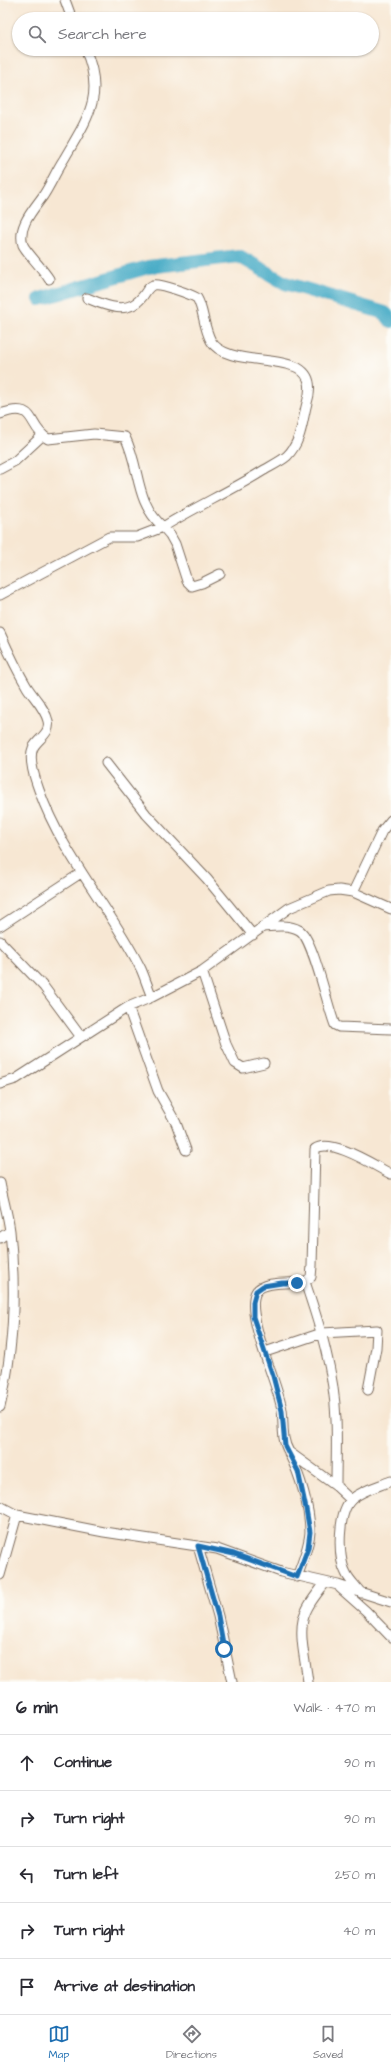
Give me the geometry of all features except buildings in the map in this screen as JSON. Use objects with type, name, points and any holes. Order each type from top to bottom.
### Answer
[{"type":"street","points":[[65,0],[69,12]]},
{"type":"street","points":[[50,279],[23,244],[24,226],[28,216],[49,187],[91,110],[95,88],[94,77],[87,56]]},
{"type":"street","points":[[0,595],[109,537],[137,537],[163,527],[232,490],[287,456],[303,426],[304,412],[310,395],[310,384],[307,376],[300,369],[292,366],[249,358],[218,349],[211,341],[203,323],[200,303],[197,298],[174,291],[166,286],[154,285],[149,287],[136,304],[123,308],[108,307],[87,298]]},
{"type":"street","points":[[0,414],[14,409],[24,412],[31,416],[42,436],[48,439],[94,434],[125,436],[130,447],[141,495],[148,510],[170,535],[190,583],[196,586],[220,574]]},
{"type":"street","points":[[0,469],[15,461],[42,436]]},
{"type":"street","points":[[0,633],[27,687],[44,712],[48,721],[46,734],[37,743],[31,754],[34,774],[39,790],[58,832],[81,873],[141,969],[152,997]]},
{"type":"street","points":[[106,763],[146,814],[207,879],[253,935]]},
{"type":"street","points":[[354,892],[382,831],[391,820]]},
{"type":"street","points":[[0,926],[81,873]]},
{"type":"street","points":[[0,1084],[16,1079],[128,1007],[152,997],[202,971],[289,908],[329,891],[339,890],[354,892],[391,909]]},
{"type":"street","points":[[262,927],[287,926],[299,930],[305,935],[311,947],[320,981],[335,1024],[339,1027],[391,1029]]},
{"type":"street","points":[[0,941],[44,987],[81,1037]]},
{"type":"street","points":[[202,971],[226,1044],[235,1064],[243,1068],[264,1063]]},
{"type":"street","points":[[128,1007],[158,1091],[176,1123],[186,1150]]},
{"type":"street","points":[[297,1577],[308,1548],[310,1532],[298,1471],[285,1446],[282,1411],[253,1317],[253,1302],[256,1291],[263,1286],[305,1282],[310,1277],[312,1266],[313,1162],[315,1149],[324,1146],[350,1153],[391,1174]]},
{"type":"street","points":[[0,1183],[10,1230],[13,1325],[9,1362],[0,1407]]},
{"type":"street","points":[[0,1238],[10,1230]]},
{"type":"street","points":[[305,1282],[322,1333],[330,1373],[336,1418],[336,1486]]},
{"type":"street","points":[[265,1352],[322,1333],[377,1330],[376,1348],[368,1390]]},
{"type":"street","points":[[288,1452],[336,1486],[351,1500]]},
{"type":"street","points":[[361,1592],[346,1573],[341,1558],[340,1536],[343,1518],[351,1500],[359,1494],[391,1481]]},
{"type":"street","points":[[0,1506],[17,1516],[104,1532],[198,1546],[234,1554],[297,1577],[338,1585],[391,1602]]},
{"type":"street","points":[[0,1575],[17,1516]]},
{"type":"street","points":[[198,1546],[218,1616],[232,1682]]},
{"type":"street","points":[[308,1682],[302,1630],[303,1620],[306,1610],[325,1583]]},
{"type":"street","points":[[338,1585],[391,1637]]},
{"type":"waterway","points":[[40,299],[148,267],[239,256],[285,283],[385,313],[391,321]]},
{"type":"route","points":[[224,1649],[218,1616],[198,1546],[218,1549],[234,1554],[297,1577],[308,1548],[310,1532],[298,1471],[285,1446],[282,1411],[273,1376],[253,1317],[253,1302],[256,1291],[263,1286],[282,1283],[297,1283]]}]
